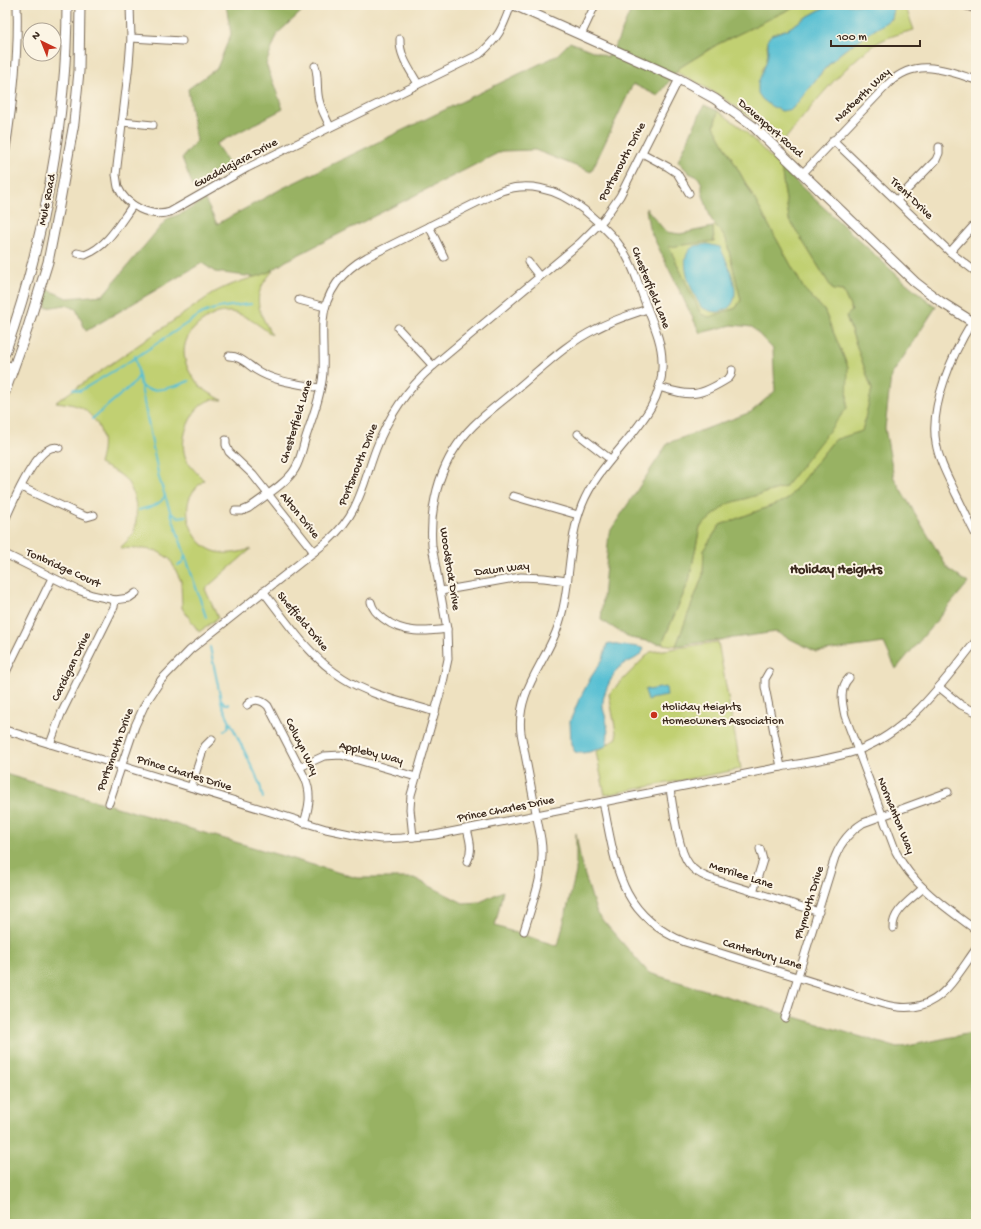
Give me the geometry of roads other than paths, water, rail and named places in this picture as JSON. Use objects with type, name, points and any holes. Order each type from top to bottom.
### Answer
[{"type":"main road","name":"Mule Road","points":[[5,353],[17,319],[30,270],[45,208],[55,154],[64,75],[67,5]]},
{"type":"main road","name":"Mule Road","points":[[5,392],[27,330],[48,262],[68,157],[79,71],[80,5]]},
{"type":"main road","name":"Davenport Road","points":[[512,5],[679,79],[708,95],[743,118],[803,173],[915,282],[941,302],[974,323]]},
{"type":"street","points":[[5,155],[8,113],[16,67],[18,33],[17,5]]},
{"type":"street","name":"Guadalajara Drive","points":[[130,5],[131,38],[116,175],[118,186],[123,196],[133,205],[152,214],[162,215],[170,212],[247,168],[480,54],[493,43],[500,33],[512,5]]},
{"type":"street","points":[[581,35],[595,5]]},
{"type":"street","points":[[963,5],[976,9]]},
{"type":"street","points":[[131,38],[182,41]]},
{"type":"street","points":[[400,39],[400,47],[404,58],[418,84]]},
{"type":"street","points":[[315,66],[317,71],[319,101],[330,127]]},
{"type":"street","name":"Narberth Way","points":[[803,173],[889,83],[906,72],[919,68],[933,68],[946,70],[976,80]]},
{"type":"street","name":"Portsmouth Drive","points":[[109,803],[121,766],[145,704],[161,680],[190,650],[337,533],[352,514],[376,449],[396,407],[413,386],[433,366],[584,240],[599,224],[620,196],[679,79]]},
{"type":"street","points":[[122,122],[153,125]]},
{"type":"street","name":"Trent Drive","points":[[833,140],[950,252],[976,272]]},
{"type":"street","points":[[897,200],[936,160],[939,153],[939,147]]},
{"type":"street","points":[[642,153],[677,173],[689,193]]},
{"type":"street","name":"Chesterfield Lane","points":[[235,511],[246,510],[287,479],[295,469],[320,388],[323,371],[323,321],[325,307],[336,282],[351,267],[363,259],[497,192],[509,188],[524,187],[549,190],[564,196],[599,224],[616,240],[626,254],[662,353],[662,371],[655,398],[647,412],[591,486],[578,515],[559,624],[552,641],[525,693],[521,710],[520,734],[542,845],[542,868],[524,931]]},
{"type":"street","points":[[77,253],[85,255],[101,246],[133,205]]},
{"type":"street","points":[[950,252],[976,223]]},
{"type":"street","points":[[429,226],[444,257]]},
{"type":"street","points":[[528,262],[539,276]]},
{"type":"street","points":[[299,300],[325,307]]},
{"type":"street","name":"Woodstock Drive","points":[[413,837],[410,803],[446,671],[448,651],[447,629],[432,546],[432,512],[442,474],[457,446],[480,419],[574,342],[606,324],[647,309]]},
{"type":"street","points":[[974,323],[958,346],[948,370],[936,410],[934,428],[935,442],[942,464],[973,521],[976,535]]},
{"type":"street","points":[[398,328],[433,366]]},
{"type":"street","points":[[229,356],[238,357],[257,371],[273,378],[320,388]]},
{"type":"street","points":[[5,364],[14,367]]},
{"type":"street","points":[[659,387],[680,393],[691,395],[697,394],[729,378],[732,370]]},
{"type":"street","points":[[578,434],[610,459]]},
{"type":"street","name":"Alton Drive","points":[[226,440],[226,445],[229,452],[250,471],[314,552]]},
{"type":"street","points":[[5,520],[28,473],[49,448],[59,448]]},
{"type":"street","points":[[22,487],[79,514],[87,517],[94,515]]},
{"type":"street","points":[[513,496],[578,515]]},
{"type":"street","name":"Tonbridge Court","points":[[5,554],[85,593],[116,600],[129,598],[136,594]]},
{"type":"street","name":"Dawn Way","points":[[441,591],[521,577],[567,581]]},
{"type":"street","points":[[5,674],[52,578]]},
{"type":"street","name":"Sheffield Drive","points":[[263,592],[306,646],[321,662],[336,673],[351,683],[376,694],[435,712]]},
{"type":"street","name":"Cardigan Drive","points":[[50,744],[61,714],[114,607],[116,600]]},
{"type":"street","points":[[371,602],[372,607],[377,614],[392,624],[405,630],[424,632],[447,629]]},
{"type":"street","name":"Prince Charles Drive","points":[[5,730],[304,823],[359,836],[392,839],[467,829],[832,757],[858,750],[878,741],[898,729],[921,708],[976,641]]},
{"type":"street","points":[[769,672],[765,679],[765,688],[781,767]]},
{"type":"street","name":"Normanton Way","points":[[850,678],[844,684],[842,701],[845,716],[899,857],[909,873],[923,888],[938,902],[976,930]]},
{"type":"street","points":[[939,687],[961,705],[976,712]]},
{"type":"street","name":"Colwyn Way","points":[[247,705],[255,700],[264,702],[268,706],[300,767],[308,784],[310,794],[309,806],[304,823]]},
{"type":"street","points":[[191,788],[203,750],[212,739]]},
{"type":"street","name":"Appleby Way","points":[[300,767],[324,756],[342,755],[416,777]]},
{"type":"street","name":"Merrilee Lane","points":[[670,789],[684,856],[696,871],[704,876],[819,912]]},
{"type":"street","name":"Plymouth Drive","points":[[785,1018],[835,857],[848,835],[858,826],[948,792]]},
{"type":"street","name":"Canterbury Lane","points":[[603,802],[620,880],[627,894],[636,907],[651,922],[670,935],[685,942],[890,1006],[913,1008],[926,1004],[944,992],[976,949]]},
{"type":"street","points":[[467,829],[471,847],[470,856],[467,862]]},
{"type":"street","points":[[753,892],[763,860],[760,849]]},
{"type":"street","points":[[893,928],[894,920],[897,914],[923,888]]},
{"type":"water","points":[[829,5],[892,5],[893,13],[892,18],[836,57],[824,69],[792,109],[782,111],[771,106],[762,99],[758,93],[758,83],[768,54],[768,39],[771,35],[788,29]]},
{"type":"water","points":[[707,244],[720,247],[730,271],[735,289],[734,298],[731,305],[725,310],[719,312],[713,312],[701,307],[687,275],[686,258],[689,251],[695,246]]},
{"type":"water","points":[[611,643],[644,649],[638,657],[621,666],[617,670],[606,690],[603,708],[608,731],[606,746],[587,752],[575,752],[571,745],[570,721],[591,677],[603,659],[607,644]]},
{"type":"water","points":[[666,687],[667,696],[650,699],[648,701],[645,690]]},
{"type":"waterway","points":[[73,389],[80,391],[135,358],[207,311],[251,304]]},
{"type":"waterway","points":[[135,356],[159,478],[206,617]]},
{"type":"waterway","points":[[92,419],[134,383],[138,377]]},
{"type":"waterway","points":[[141,386],[145,389],[157,390],[189,381]]},
{"type":"waterway","points":[[139,510],[158,504],[165,495]]},
{"type":"waterway","points":[[171,513],[178,517],[186,516]]},
{"type":"waterway","points":[[178,565],[183,562],[185,556]]},
{"type":"waterway","points":[[210,647],[222,705],[254,771],[260,785],[263,798]]},
{"type":"waterway","points":[[222,700],[225,704],[229,704]]},
{"type":"waterway","points":[[224,731],[228,728],[230,721]]},
{"type":"place","name":"Holiday Heights Homeowners Association","points":[[654,715]]},
{"type":"district","name":"Holiday Heights","points":[[836,570]]}]
